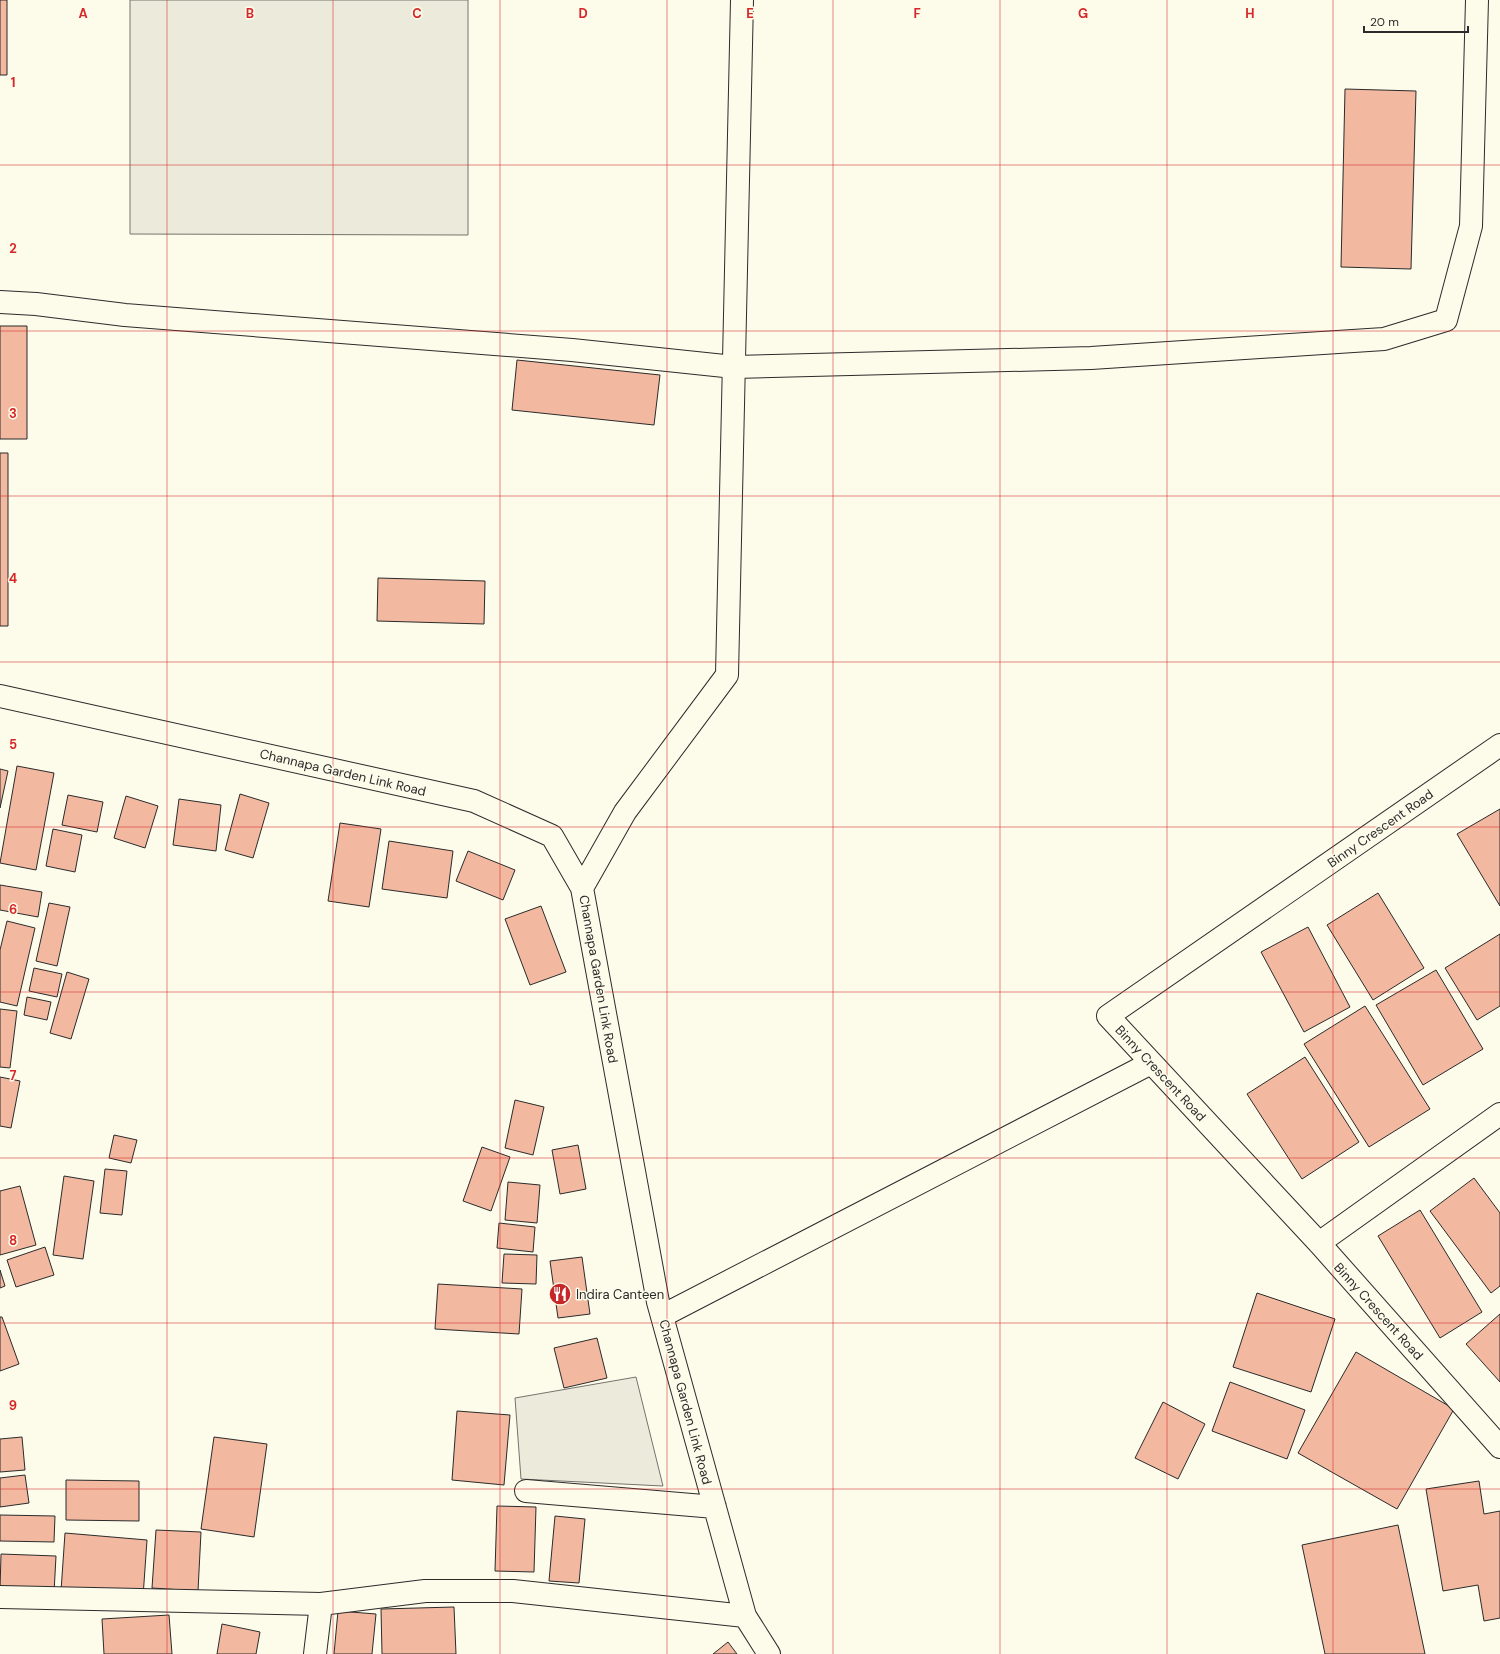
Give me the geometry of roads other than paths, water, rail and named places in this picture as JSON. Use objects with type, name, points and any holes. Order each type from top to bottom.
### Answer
[{"type":"street","points":[[582,888],[625,812],[727,675],[742,0]]},
{"type":"street","points":[[0,302],[36,304],[133,315],[572,350],[734,367],[1107,357],[1384,339],[1446,320],[1471,226],[1477,0]]},
{"type":"street","name":"Channapa Garden Link Road","points":[[0,696],[474,801],[552,836],[582,888],[662,1316],[745,1616],[770,1654]]},
{"type":"street","name":"Binny Crescent Road","points":[[1500,745],[1108,1016],[1319,1244],[1500,1447]]},
{"type":"street","points":[[662,1316],[1151,1063]]},
{"type":"street","points":[[1319,1244],[1500,1114]]},
{"type":"street","points":[[526,1491],[715,1506]]},
{"type":"street","points":[[0,1597],[321,1604],[424,1591],[513,1591],[745,1616]]},
{"type":"street","points":[[314,1654],[321,1604]]},
{"type":"place","name":"Indira Canteen","points":[[560,1294]]}]
